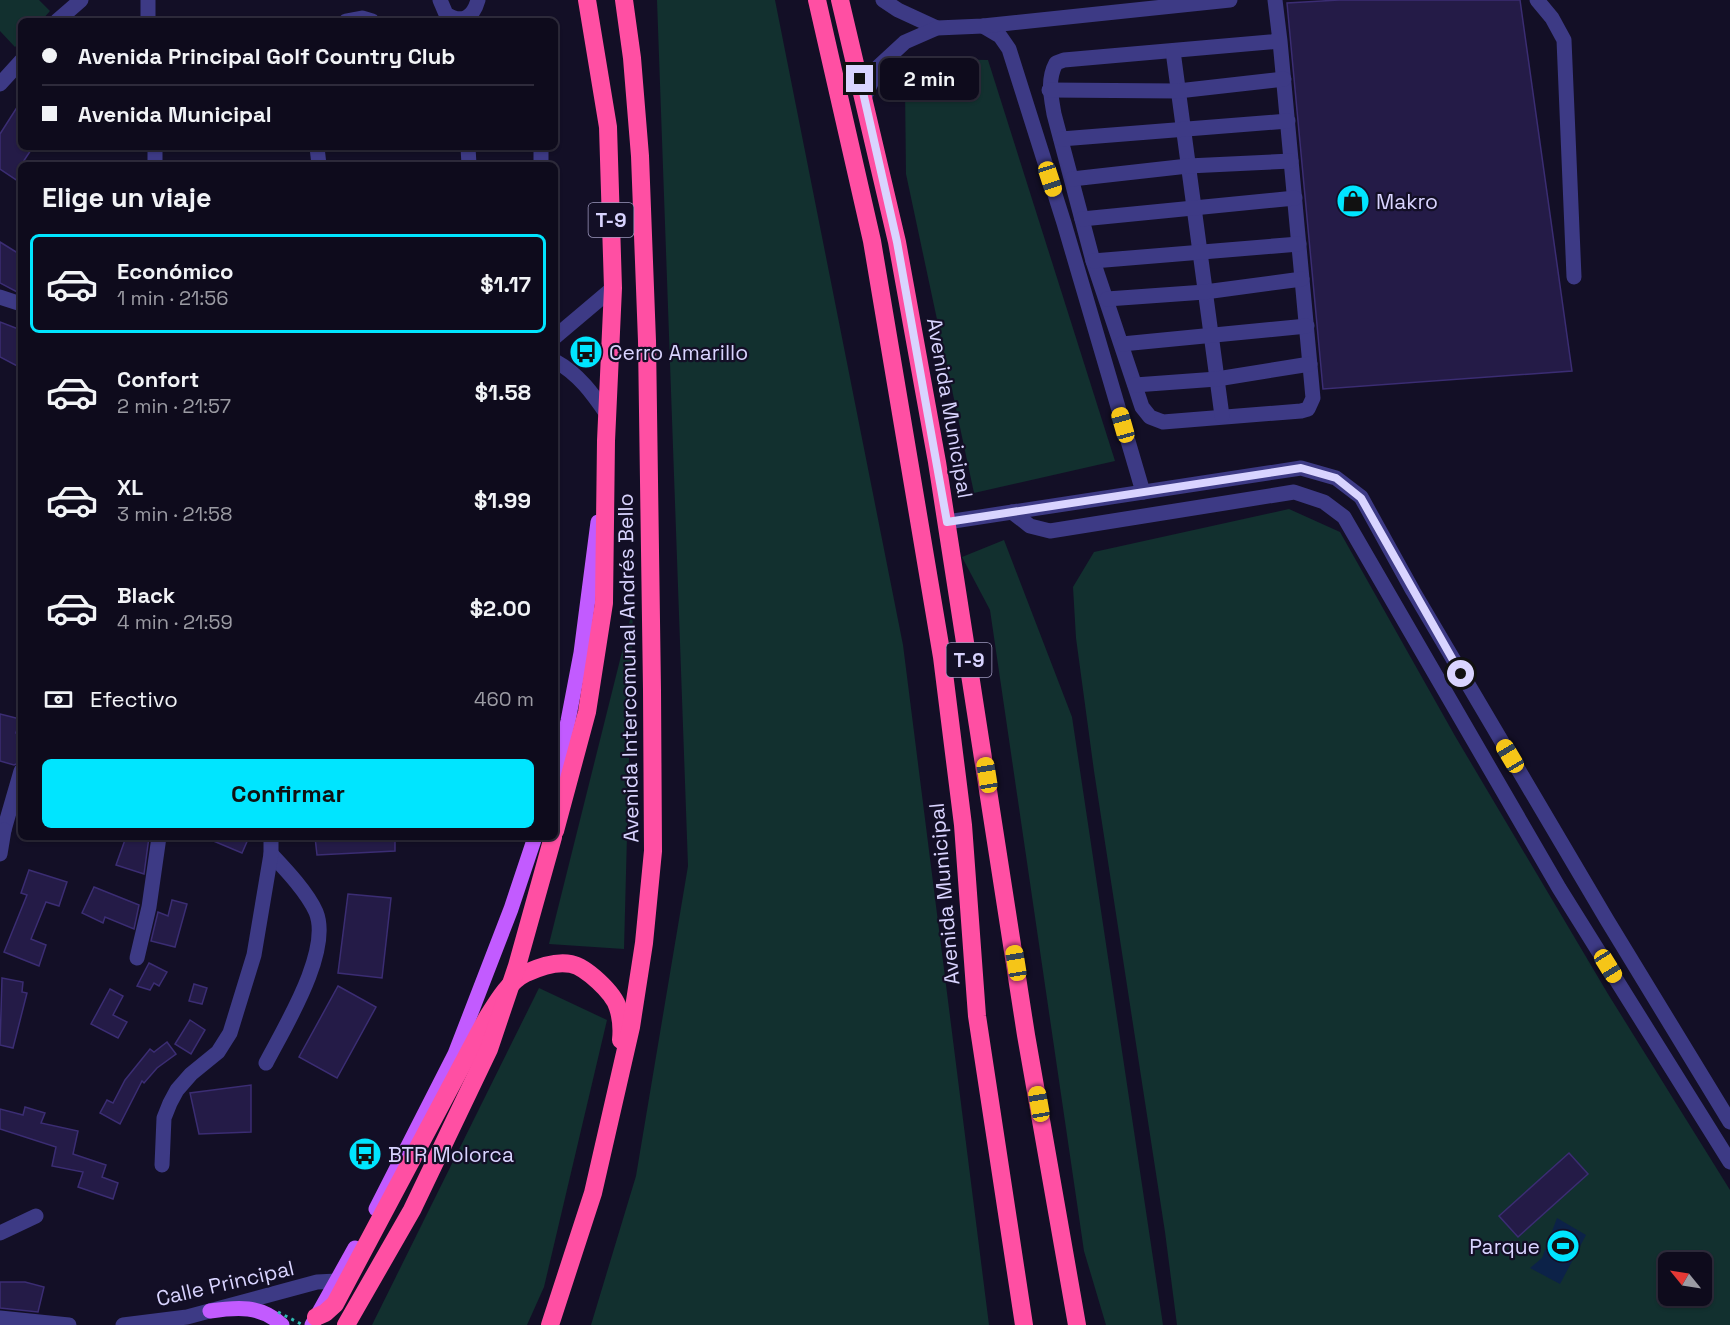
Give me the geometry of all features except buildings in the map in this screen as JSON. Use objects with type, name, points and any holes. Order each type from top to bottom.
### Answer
[{"type":"highway","name":"Avenida Intercomunal Andrés Bello","points":[[550,1325],[594,1193],[631,1027],[644,943],[653,851],[647,341],[640,156],[632,58],[624,0]]},
{"type":"highway","name":"Avenida Municipal","points":[[817,0],[872,241],[942,657],[963,825],[977,1016],[1024,1325]]},
{"type":"highway","name":"Avenida Municipal","points":[[840,0],[897,242],[947,522],[1026,1035],[1077,1325]]},
{"type":"highway","name":"Avenida Intercomunal Andrés Bello","points":[[587,1],[608,127],[613,288],[606,441]]},
{"type":"highway","points":[[558,819],[586,712],[604,603],[606,441]]},
{"type":"highway","points":[[346,1325],[412,1210],[489,1049],[511,985],[552,840]]},
{"type":"highway","points":[[310,1322],[335,1304],[487,1018],[511,985],[524,974],[554,964],[571,964],[602,984],[618,1006],[621,1035],[620,1075]]},
{"type":"main road","name":"Avenida Intercomunal Andrés Bello","points":[[558,762],[568,721],[585,622],[606,441]]},
{"type":"main road","points":[[310,1322],[337,1281],[362,1236],[455,1054],[511,909],[534,840]]},
{"type":"main road","points":[[210,1311],[242,1307],[280,1318]]},
{"type":"street","points":[[60,18],[81,0]]},
{"type":"street","points":[[148,0],[148,18]]},
{"type":"street","points":[[440,0],[446,14],[455,18]]},
{"type":"street","points":[[467,18],[474,11],[478,0]]},
{"type":"street","points":[[883,0],[937,28]]},
{"type":"street","points":[[864,98],[879,66],[905,42],[937,28],[983,26],[1230,0]]},
{"type":"street","points":[[1275,0],[1280,41],[1284,79],[1313,398],[1308,409],[1163,422],[1150,417],[1143,407],[1094,261],[1049,90],[1051,72],[1056,63],[1065,60],[1280,41]]},
{"type":"street","points":[[1537,0],[1552,18],[1564,40],[1574,277]]},
{"type":"street","points":[[983,26],[1000,36],[1010,49],[1143,492]]},
{"type":"street","points":[[1173,51],[1222,416]]},
{"type":"street","points":[[0,84],[18,63]]},
{"type":"street","points":[[1049,90],[1178,91],[1284,79]]},
{"type":"street","points":[[1061,139],[1288,121]]},
{"type":"street","points":[[1072,179],[1188,166],[1291,161]]},
{"type":"street","points":[[1082,219],[1295,198]]},
{"type":"street","points":[[1094,261],[1299,244]]},
{"type":"street","points":[[1107,299],[1205,292],[1302,279]]},
{"type":"street","points":[[558,334],[613,288]]},
{"type":"street","points":[[0,297],[18,303]]},
{"type":"street","points":[[1122,344],[1307,326]]},
{"type":"street","points":[[558,363],[588,387],[608,416]]},
{"type":"street","points":[[1135,385],[1217,379],[1310,364]]},
{"type":"street","points":[[947,522],[1301,468],[1336,478],[1361,498],[1588,889],[1730,1122]]},
{"type":"street","points":[[1012,512],[1030,526],[1050,531],[1294,492],[1324,502],[1344,517],[1559,888],[1730,1162]]},
{"type":"street","points":[[0,854],[2,829],[18,780]]},
{"type":"street","points":[[137,958],[149,907],[159,840]]},
{"type":"street","points":[[162,1165],[164,1118],[170,1103],[177,1090],[191,1074],[218,1052],[230,1033],[254,955],[272,840]]},
{"type":"street","points":[[266,1063],[311,969],[317,950],[319,924],[315,911],[293,879],[271,854]]},
{"type":"street","points":[[0,1233],[36,1216]]},
{"type":"street","name":"Calle Principal","points":[[123,1325],[187,1317],[317,1282],[337,1281]]},
{"type":"street","points":[[0,1318],[69,1325]]},
{"type":"path","points":[[280,1318],[310,1322]]},
{"type":"green space","points":[[0,0],[39,0],[50,11],[44,18],[18,18],[18,44],[15,47],[0,31]]},
{"type":"green space","points":[[657,0],[775,0],[903,645],[989,1325],[591,1325],[636,1176],[688,866]]},
{"type":"green space","points":[[942,59],[988,60],[1115,461],[974,493],[906,174],[905,86]]},
{"type":"green space","points":[[1289,509],[1340,532],[1455,736],[1608,994],[1730,1190],[1730,1325],[1177,1325],[1165,1232],[1094,771],[1076,638],[1073,587],[1094,552]]},
{"type":"green space","points":[[1004,540],[1072,717],[1163,1325],[1106,1325],[1084,1251],[990,610],[962,557]]},
{"type":"green space","points":[[633,608],[624,949],[549,944]]},
{"type":"green space","points":[[539,988],[607,1020],[544,1287],[527,1325],[372,1325]]},
{"type":"water","name":"Parque","points":[[1557,1218],[1586,1235],[1560,1284],[1530,1268],[1542,1258]]},
{"type":"place","name":"Makro","points":[[1353,201]]},
{"type":"place","name":"Cerro Amarillo","points":[[586,352]]},
{"type":"place","name":"BTR Molorca","points":[[365,1154]]},
{"type":"place","name":"Parque","points":[[1563,1246]]},
{"type":"route","points":[[860,79],[897,242],[947,522],[1301,468],[1336,478],[1361,498],[1461,674]]}]
